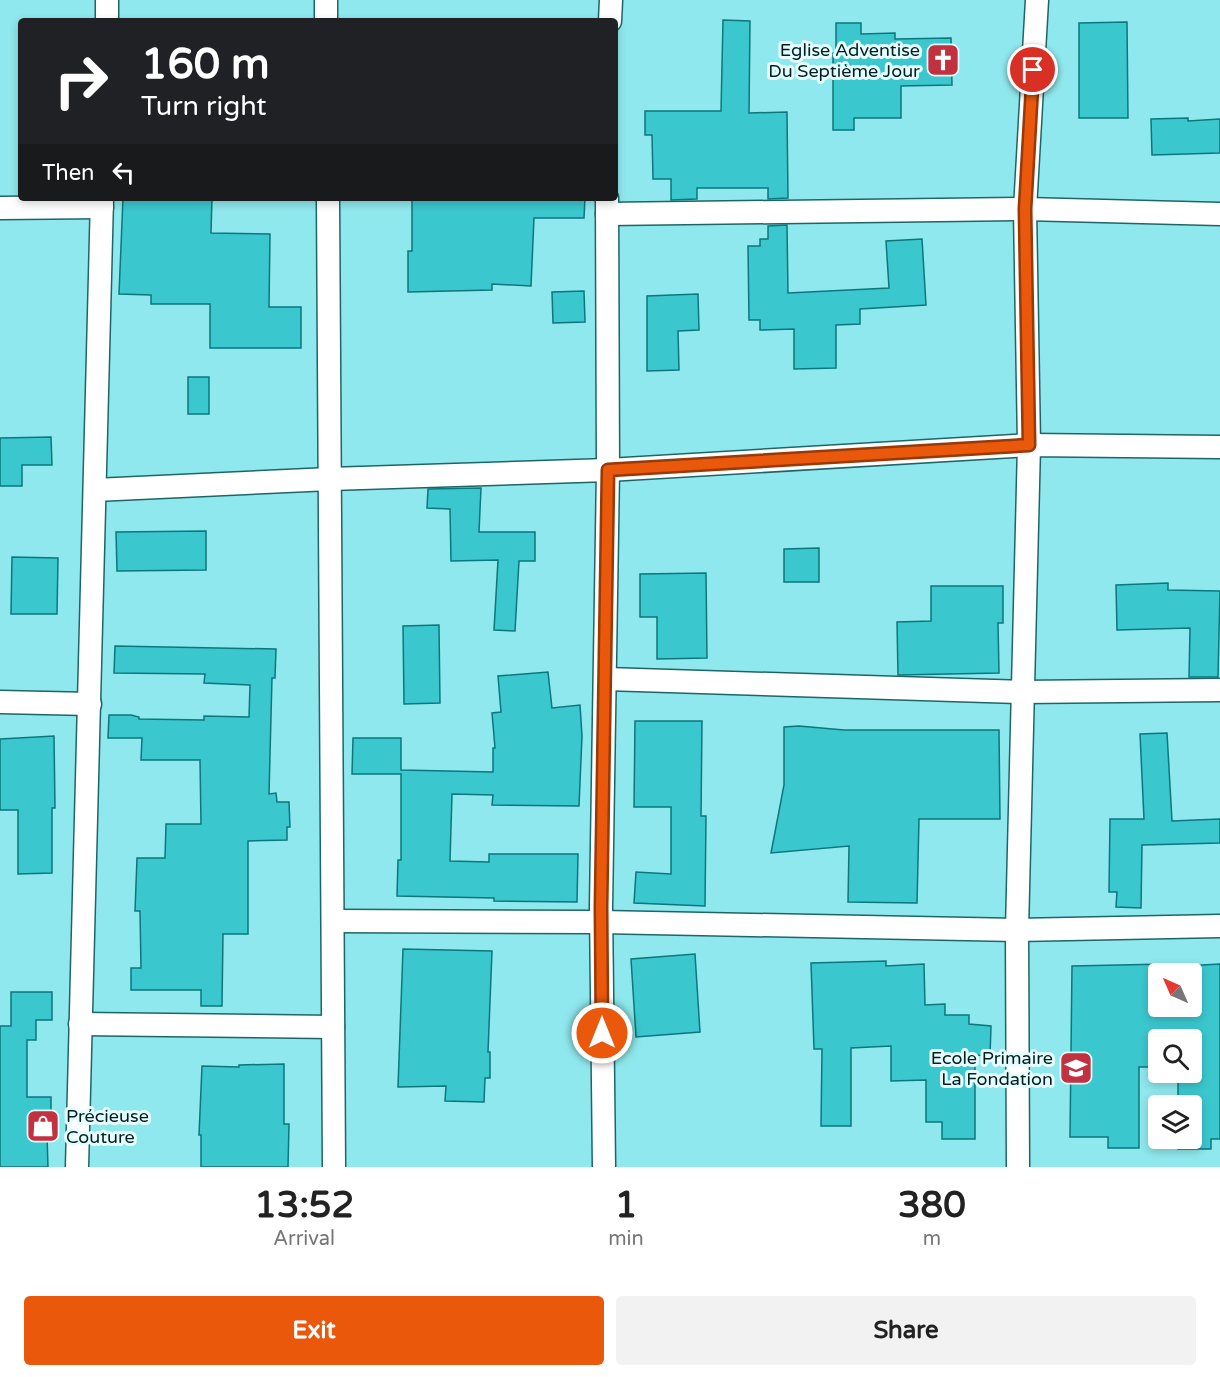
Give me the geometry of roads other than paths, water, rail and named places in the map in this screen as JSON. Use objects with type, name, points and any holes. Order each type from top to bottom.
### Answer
[{"type":"street","points":[[107,0],[107,18]]},
{"type":"street","points":[[326,0],[326,18]]},
{"type":"street","points":[[610,18],[611,0]]},
{"type":"street","points":[[1018,1167],[1017,930],[1029,445],[1025,209],[1037,0]]},
{"type":"street","points":[[328,201],[334,1167]]},
{"type":"street","points":[[0,208],[102,202],[77,1167]]},
{"type":"street","points":[[604,1167],[601,922],[608,470],[607,206],[1025,209],[1220,214]]},
{"type":"street","points":[[95,490],[330,479],[608,470],[1029,445],[1220,447]]},
{"type":"street","points":[[606,679],[1022,692],[1220,690]]},
{"type":"street","points":[[0,702],[90,704]]},
{"type":"street","points":[[333,921],[601,922],[1017,930],[1220,926]]},
{"type":"street","points":[[80,1024],[333,1027]]},
{"type":"place","name":"Eglise Adventise Du Septième Jour","points":[[943,60]]},
{"type":"place","name":"Ecole Primaire La Fondation","points":[[1076,1068]]},
{"type":"place","name":"Précieuse Couture","points":[[43,1126]]}]
